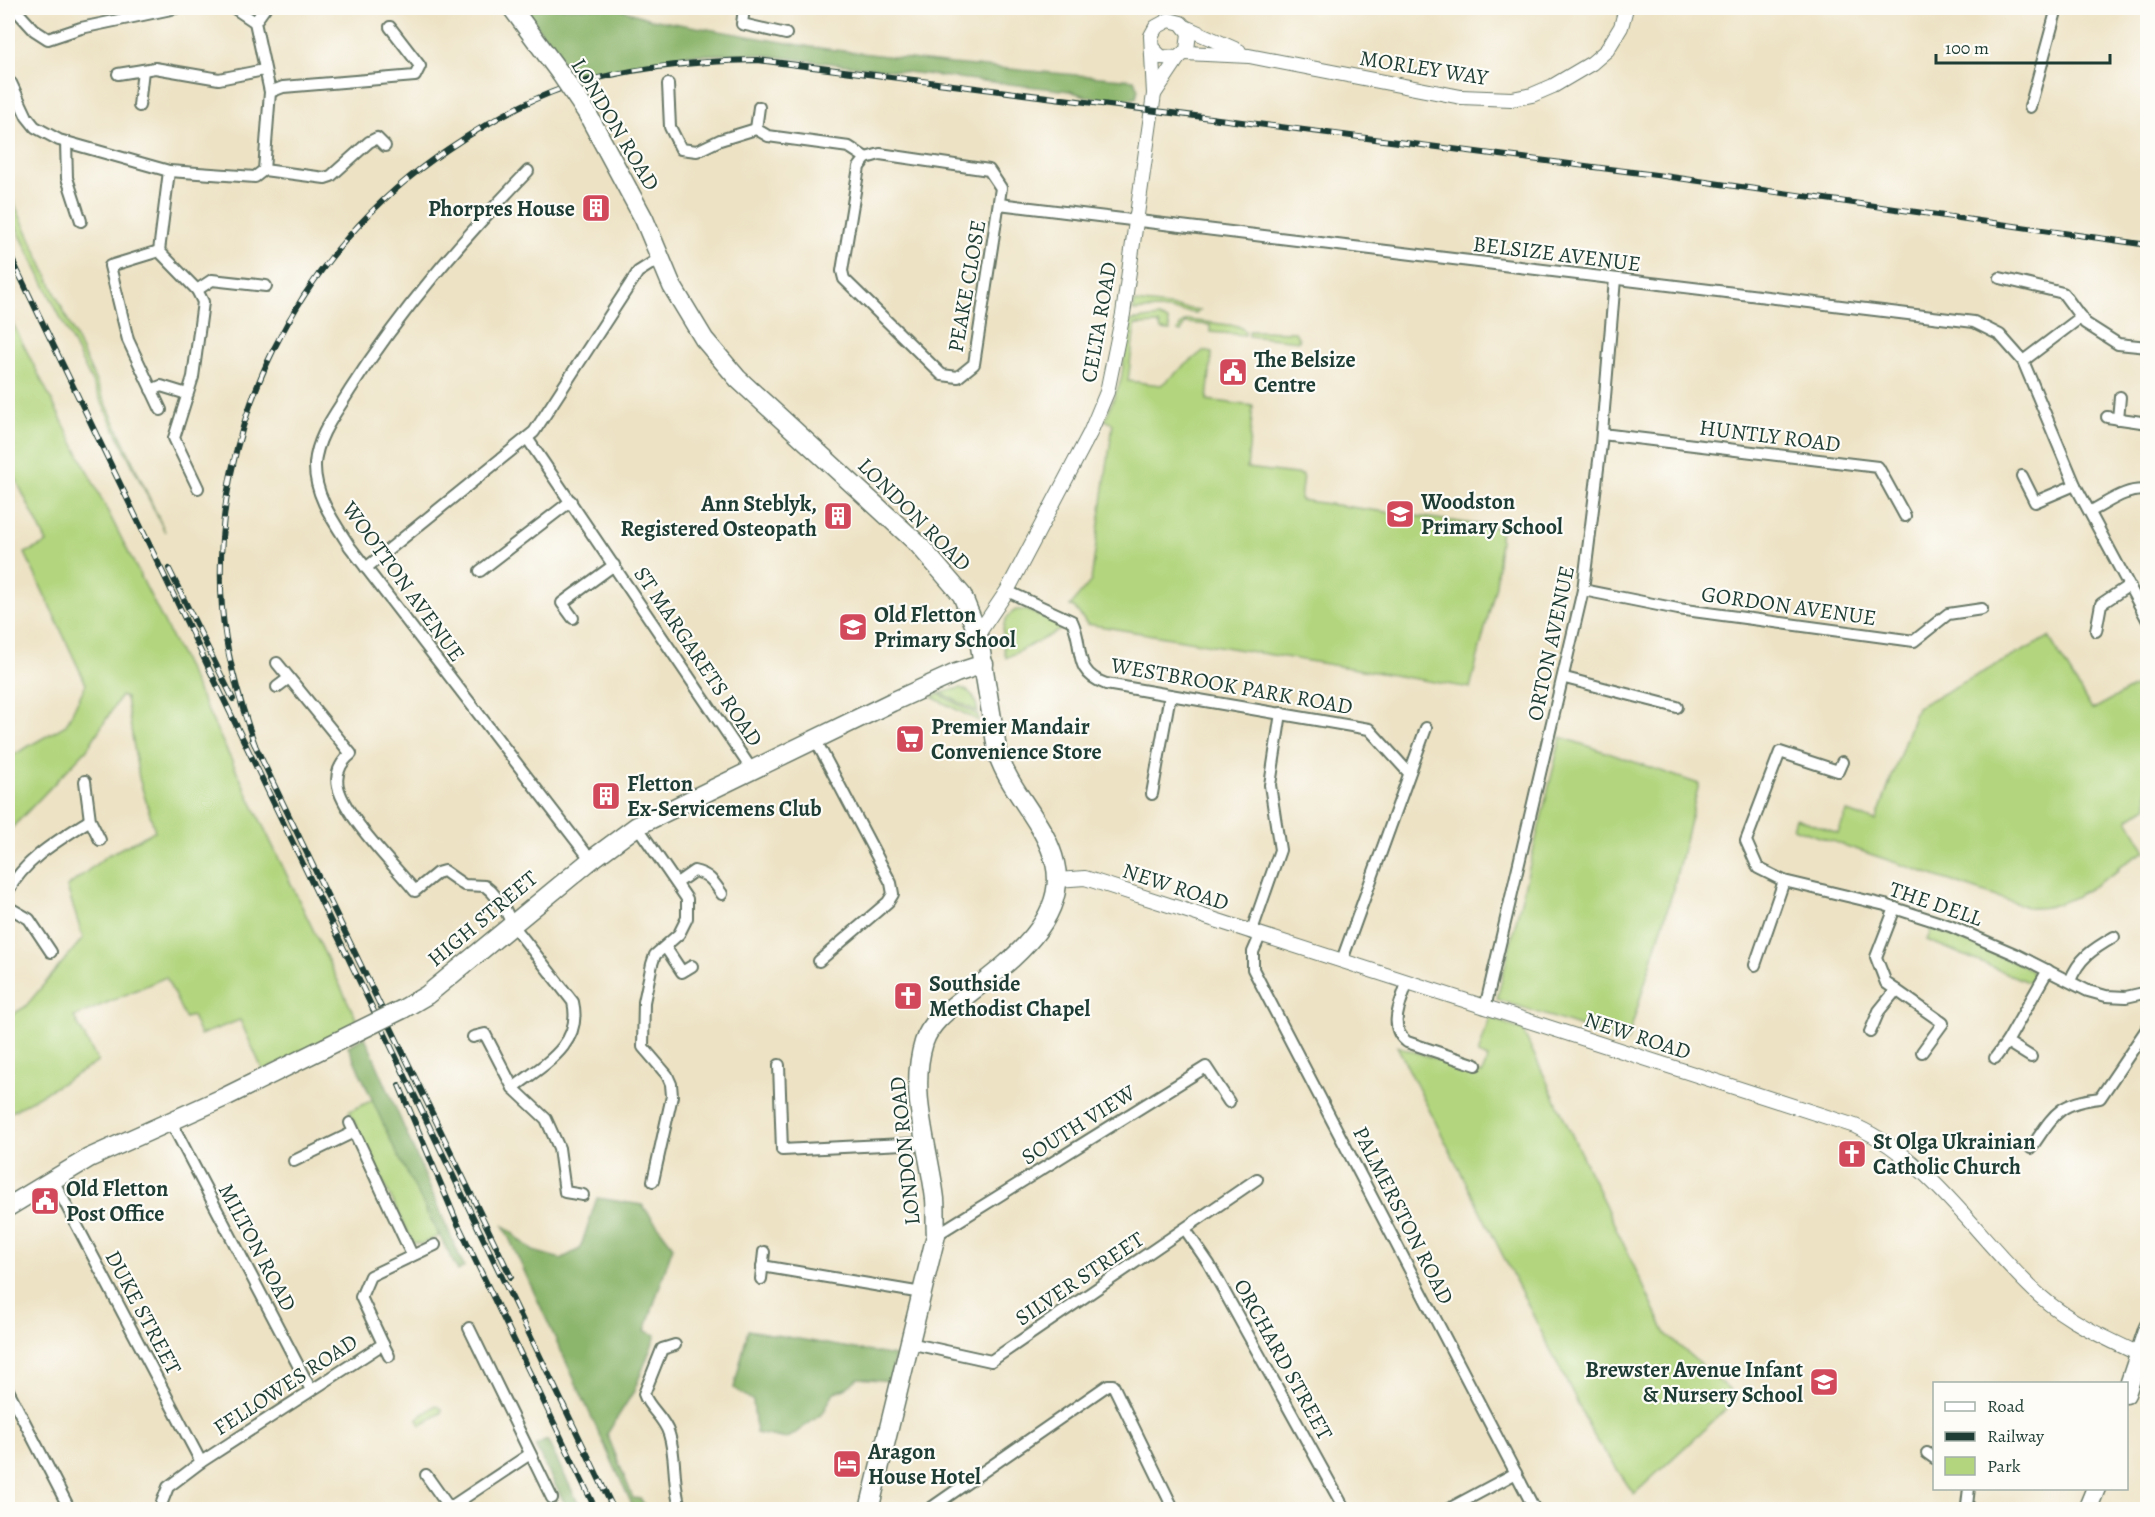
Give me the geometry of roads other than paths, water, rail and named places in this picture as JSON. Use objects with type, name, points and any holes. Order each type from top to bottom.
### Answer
[{"type":"main road","name":"LONDON ROAD","points":[[512,8],[587,113],[644,219],[687,314],[704,339],[738,379],[918,544],[962,595],[978,634],[998,755],[1003,770],[1049,847],[1056,864],[1057,880],[1053,908],[1043,925],[983,983],[939,1017],[925,1039],[918,1072],[924,1143],[935,1199],[936,1235],[869,1509]]},
{"type":"main road","name":"HIGH STREET","points":[[8,1207],[89,1158],[171,1122],[403,1010],[427,995],[591,860],[638,826],[815,739],[956,673],[984,664]]},
{"type":"main road","points":[[2128,1391],[2148,1328]]},
{"type":"main road","points":[[2087,1509],[2095,1490]]},
{"type":"street","points":[[14,8],[34,30],[48,39],[81,28],[177,8]]},
{"type":"street","points":[[234,8],[255,22]]},
{"type":"street","points":[[264,8],[255,22],[270,92],[264,170]]},
{"type":"street","points":[[744,8],[742,24],[786,34]]},
{"type":"street","name":"MORLEY WAY","points":[[1182,55],[1249,56],[1461,97],[1512,99],[1532,95],[1552,86],[1592,63],[1607,50],[1621,27],[1626,8]]},
{"type":"street","points":[[2030,107],[2057,8]]},
{"type":"street","points":[[1175,21],[1185,27],[1190,39],[1182,55],[1161,57],[1153,49],[1152,33],[1162,22],[1175,21]]},
{"type":"street","points":[[270,92],[283,87],[415,76],[420,66],[390,27]]},
{"type":"street","name":"MORLEY WAY","points":[[1185,27],[1249,56]]},
{"type":"street","name":"CELTA ROAD","points":[[978,634],[1007,591],[1090,433],[1107,392],[1119,334],[1154,94],[1153,49]]},
{"type":"street","name":"CELTA ROAD","points":[[1154,94],[1182,55]]},
{"type":"street","points":[[118,74],[155,68],[219,79],[264,70]]},
{"type":"street","points":[[138,106],[143,70]]},
{"type":"street","points":[[12,83],[27,117],[35,127],[66,142],[169,171],[255,177],[264,170],[325,178],[331,176],[369,142],[377,138],[385,146]]},
{"type":"street","points":[[668,84],[670,127],[681,149],[697,151],[720,140],[756,129],[759,107]]},
{"type":"street","name":"PEAKE CLOSE","points":[[756,129],[768,136],[849,147],[866,158]]},
{"type":"street","points":[[66,142],[67,178],[81,221]]},
{"type":"street","name":"PEAKE CLOSE","points":[[880,154],[989,170],[1001,188],[974,364],[958,377],[942,375],[844,279],[842,272],[859,167],[866,158],[880,154]]},
{"type":"street","points":[[159,251],[169,171]]},
{"type":"street","name":"WOOTTON AVENUE","points":[[528,171],[422,287],[375,350],[321,439],[315,463],[316,484],[334,522],[366,568],[591,860]]},
{"type":"street","name":"PEAKE CLOSE","points":[[999,204],[1136,221]]},
{"type":"street","name":"BELSIZE AVENUE","points":[[1136,221],[1974,322],[2000,335],[2023,361]]},
{"type":"street","points":[[159,251],[197,290],[203,302],[193,377],[174,438],[198,488]]},
{"type":"street","points":[[159,251],[110,266],[128,340],[160,410]]},
{"type":"street","points":[[366,568],[534,432],[638,272],[660,258]]},
{"type":"street","points":[[2000,278],[2063,293],[2081,317],[2118,344],[2148,347]]},
{"type":"street","name":"ORTON AVENUE","points":[[1485,1008],[1565,678],[1583,590],[1602,434],[1615,279]]},
{"type":"street","points":[[197,290],[212,280],[266,286]]},
{"type":"street","points":[[2081,317],[2023,361],[2075,485],[2091,511],[2148,621]]},
{"type":"street","points":[[151,390],[161,386],[187,394]]},
{"type":"street","points":[[2121,397],[2113,418],[2148,423]]},
{"type":"street","name":"HUNTLY ROAD","points":[[1602,434],[1878,467],[1905,516]]},
{"type":"street","name":"ST MARGARETS ROAD","points":[[527,438],[752,770]]},
{"type":"street","points":[[2022,476],[2035,502],[2075,485]]},
{"type":"street","points":[[2091,511],[2125,493],[2137,489],[2148,491]]},
{"type":"street","points":[[480,571],[571,501]]},
{"type":"street","name":"ST MARGARETS ROAD","points":[[573,618],[562,603],[614,565]]},
{"type":"street","points":[[2096,631],[2101,604],[2128,586]]},
{"type":"street","name":"GORDON AVENUE","points":[[1583,590],[1678,609],[1914,641],[1948,615],[1982,609]]},
{"type":"street","name":"WESTBROOK PARK ROAD","points":[[1007,591],[1072,621],[1086,674],[1093,679],[1170,695],[1369,729],[1408,773]]},
{"type":"street","points":[[278,663],[351,754],[339,769],[338,787],[361,826],[415,891],[437,873],[450,874],[464,885],[484,886],[503,905],[512,924],[573,1002],[576,1015],[574,1029],[568,1042],[513,1088]]},
{"type":"street","points":[[277,687],[289,678]]},
{"type":"street","points":[[1565,678],[1677,707]]},
{"type":"street","points":[[1152,794],[1170,695]]},
{"type":"street","name":"PALMERSTON ROAD","points":[[1281,713],[1270,785],[1280,850],[1252,952],[1253,969],[1535,1509]]},
{"type":"street","points":[[1342,960],[1426,728]]},
{"type":"street","points":[[815,739],[891,883],[892,894],[888,902],[819,962]]},
{"type":"street","name":"THE DELL","points":[[1842,762],[1838,771],[1780,752],[1746,841],[1758,868],[1784,881],[1895,908],[1950,926],[2106,996],[2126,997],[2147,994]]},
{"type":"street","points":[[85,781],[90,820],[100,840]]},
{"type":"street","points":[[8,891],[15,878],[38,854],[90,820]]},
{"type":"street","points":[[638,826],[687,899],[687,918],[679,934],[666,948],[655,955],[644,1002],[643,1047],[667,1075],[671,1084],[672,1096],[653,1181]]},
{"type":"street","points":[[677,883],[694,871],[704,873],[711,878],[722,894]]},
{"type":"street","name":"NEW ROAD","points":[[1057,880],[1085,878],[1256,935],[1342,960],[1407,984],[1855,1126],[1875,1135],[1912,1163],[1945,1194],[2040,1296],[2068,1317],[2139,1354]]},
{"type":"street","points":[[1755,965],[1784,881]]},
{"type":"street","points":[[8,907],[29,919],[51,952]]},
{"type":"street","points":[[1895,908],[1876,957],[1886,983],[1943,1023],[1922,1052]]},
{"type":"street","points":[[2070,981],[2076,966],[2090,951],[2114,937]]},
{"type":"street","points":[[666,948],[682,972],[692,966]]},
{"type":"street","points":[[1995,1058],[2007,1042],[2048,970]]},
{"type":"street","points":[[1407,984],[1395,1023],[1401,1038],[1476,1065]]},
{"type":"street","points":[[1870,1032],[1879,1011],[1896,990]]},
{"type":"street","points":[[2031,1148],[2055,1113],[2075,1101],[2100,1098],[2148,1027]]},
{"type":"street","points":[[473,1038],[485,1034],[513,1088],[546,1119],[559,1148],[565,1191],[583,1195]]},
{"type":"street","points":[[2007,1042],[2031,1057]]},
{"type":"street","points":[[779,1065],[782,1150],[924,1143]]},
{"type":"street","name":"SOUTH VIEW","points":[[936,1235],[1206,1067],[1229,1102]]},
{"type":"street","name":"MILTON ROAD","points":[[171,1122],[311,1390]]},
{"type":"street","points":[[294,1161],[352,1128],[412,1255]]},
{"type":"street","name":"SILVER STREET","points":[[909,1343],[991,1361],[1257,1179]]},
{"type":"street","name":"DUKE STREET","points":[[53,1180],[201,1462]]},
{"type":"street","name":"ORCHARD STREET","points":[[1185,1229],[1209,1264],[1345,1509]]},
{"type":"street","name":"FELLOWES ROAD","points":[[159,1509],[168,1487],[201,1462],[383,1344],[362,1297],[370,1276],[435,1245]]},
{"type":"street","points":[[761,1279],[764,1252]]},
{"type":"street","points":[[762,1266],[922,1293]]},
{"type":"street","points":[[469,1328],[552,1498]]},
{"type":"street","points":[[383,1344],[389,1356]]},
{"type":"street","points":[[675,1345],[662,1349],[644,1394],[646,1402],[664,1422],[670,1435],[681,1509]]},
{"type":"street","points":[[928,1509],[1108,1385],[1113,1385],[1174,1509]]},
{"type":"street","points":[[8,1390],[70,1509]]},
{"type":"street","points":[[426,1475],[447,1508],[530,1454]]},
{"type":"street","points":[[1447,1509],[1516,1473]]},
{"type":"street","points":[[1969,1490],[1967,1505],[1970,1509]]},
{"type":"railway","points":[[255,745],[239,694],[227,643],[222,608],[222,541],[231,474],[249,410],[274,348],[308,290],[348,237],[395,190],[448,149],[491,122],[537,98],[592,79],[662,66],[758,60],[1664,176],[2148,245]]},
{"type":"railway","points":[[8,251],[614,1510]]},
{"type":"railway","points":[[169,569],[233,699]]},
{"type":"railway","points":[[252,739],[511,1277]]},
{"type":"railway","points":[[399,1085],[456,1220],[596,1510]]},
{"type":"place","name":"Phorpres House","points":[[596,208]]},
{"type":"place","name":"The Belsize Centre","points":[[1233,372]]},
{"type":"place","name":"Woodston Primary School","points":[[1400,514]]},
{"type":"place","name":"Ann Steblyk, Registered Osteopath","points":[[838,516]]},
{"type":"place","name":"Old Fletton Primary School","points":[[853,627]]},
{"type":"place","name":"Premier Mandair Convenience Store","points":[[910,739]]},
{"type":"place","name":"Fletton Ex-Servicemens Club","points":[[606,796]]},
{"type":"place","name":"Southside Methodist Chapel","points":[[908,996]]},
{"type":"place","name":"St Olga Ukrainian Catholic Church","points":[[1852,1154]]},
{"type":"place","name":"Old Fletton Post Office","points":[[45,1201]]},
{"type":"place","name":"Brewster Avenue Infant & Nursery School","points":[[1824,1382]]},
{"type":"place","name":"Aragon House Hotel","points":[[847,1464]]}]
